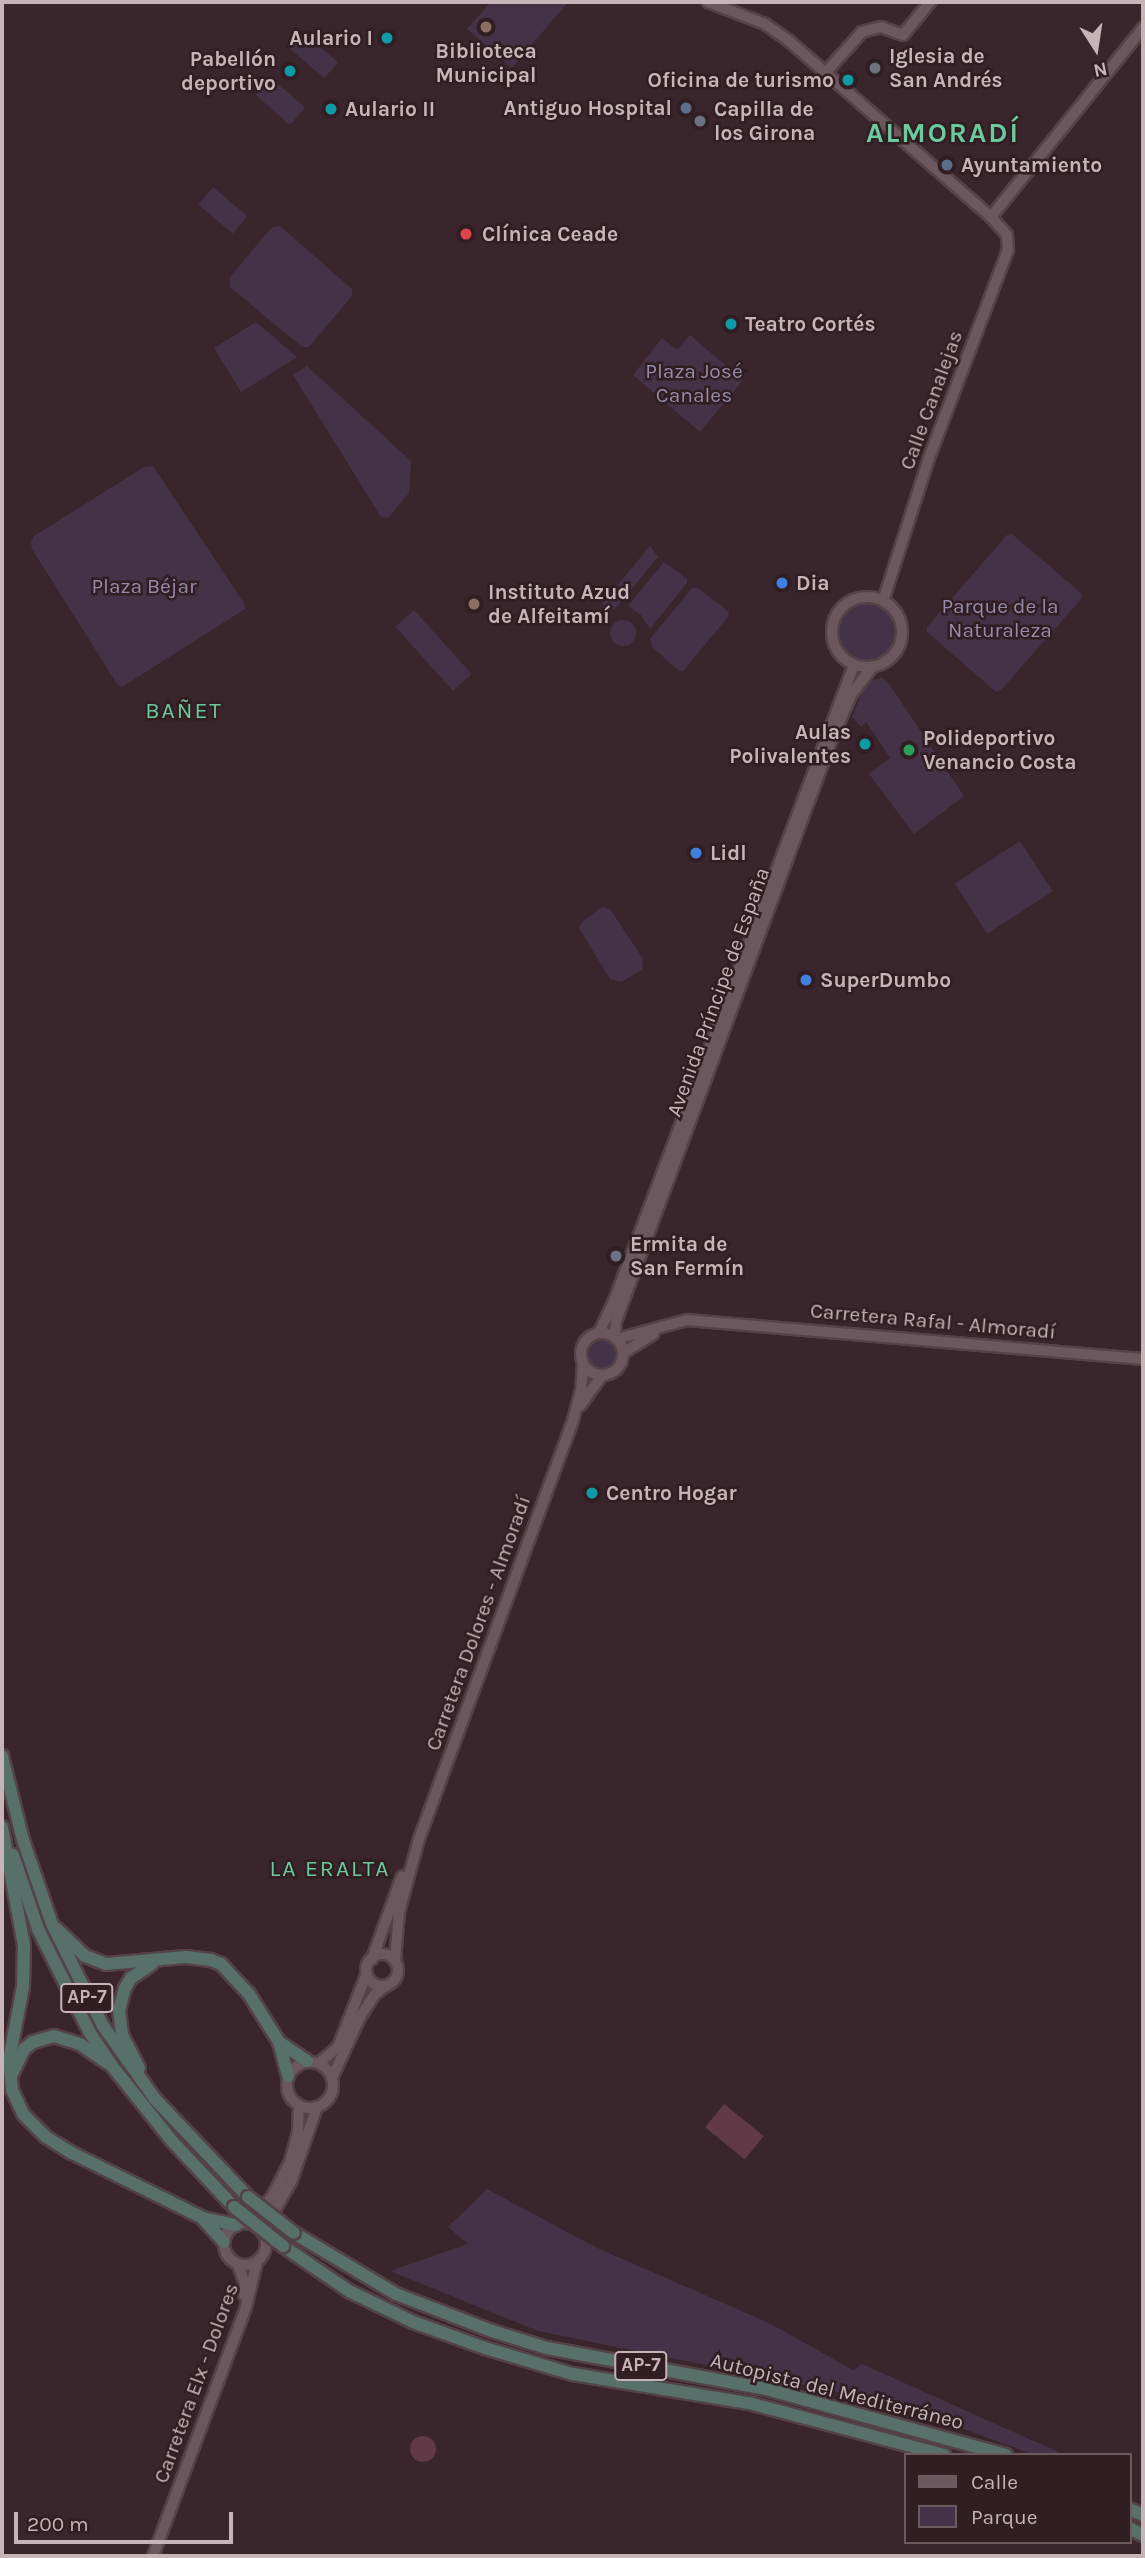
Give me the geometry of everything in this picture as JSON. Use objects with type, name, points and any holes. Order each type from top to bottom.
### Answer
[{"type":"highway","name":"Autopista del Mediterráneo","points":[[2,1756],[23,1840],[52,1924],[103,2026],[155,2099],[248,2197],[294,2233],[396,2294],[492,2331],[547,2348],[766,2389],[999,2453]]},
{"type":"highway","name":"Autopista del Mediterráneo","points":[[2,1815],[38,1929],[72,2000],[112,2066],[172,2141],[234,2207],[283,2246],[349,2291],[413,2322],[485,2348],[573,2374],[749,2403],[936,2453]]},
{"type":"highway","points":[[2,1826],[24,1946],[23,1987],[10,2045],[10,2077],[23,2114],[46,2137],[203,2218],[243,2225]]},
{"type":"highway","points":[[52,1924],[76,1948],[94,1961],[119,1965],[199,1957],[222,1964],[249,1994],[279,2042],[288,2076]]},
{"type":"highway","points":[[155,2099],[127,2046],[119,2010],[125,1988],[131,1979],[157,1961]]},
{"type":"highway","points":[[10,2077],[24,2049],[33,2042],[54,2036],[80,2044],[112,2066]]},
{"type":"highway","points":[[279,2042],[313,2062]]},
{"type":"highway","points":[[203,2218],[224,2242]]},
{"type":"main road","points":[[708,2],[765,24],[826,72],[991,217],[1143,28]]},
{"type":"main road","points":[[826,72],[862,32],[881,27],[902,35],[930,2]]},
{"type":"main road","name":"Calle Canalejas","points":[[879,599],[1008,250],[1004,229],[991,217]]},
{"type":"main road","points":[[879,599],[898,615],[902,635],[893,656],[872,667],[854,665],[836,649],[832,624],[848,602],[879,599]]},
{"type":"main road","name":"Avenida Príncipe de España","points":[[599,1333],[614,1301],[854,665]]},
{"type":"main road","name":"Avenida Príncipe de España","points":[[616,1338],[616,1321],[837,727],[851,695],[872,667]]},
{"type":"main road","name":"Carretera Rafal - Almoradí","points":[[616,1338],[687,1320],[958,1341],[1143,1359]]},
{"type":"main road","name":"Carretera Rafal - Almoradí","points":[[623,1353],[649,1335],[697,1324],[718,1323]]},
{"type":"main road","points":[[599,1333],[616,1338],[623,1353],[617,1369],[601,1376],[592,1386],[573,1420],[581,1391],[583,1365],[580,1354],[583,1343],[599,1333]]},
{"type":"main road","points":[[583,1365],[591,1373],[601,1376]]},
{"type":"main road","name":"Carretera Dolores - Almoradí","points":[[372,1959],[419,1839],[573,1420]]},
{"type":"main road","name":"Carretera Dolores - Almoradí","points":[[395,1961],[399,1912],[419,1839]]},
{"type":"main road","points":[[387,1955],[395,1961],[397,1976],[375,1994],[360,2017],[332,2078],[332,2092],[317,2107],[291,2182],[262,2232],[266,2246],[257,2262],[238,2264],[227,2256],[224,2242],[272,2197],[290,2162],[298,2133],[299,2105],[288,2092],[288,2076],[299,2064],[313,2062],[338,2047],[372,1959],[387,1955]]},
{"type":"main road","points":[[367,1973],[376,1985],[386,1986]]},
{"type":"main road","points":[[313,2062],[332,2078]]},
{"type":"main road","points":[[299,2105],[317,2107]]},
{"type":"main road","points":[[243,2225],[262,2232]]},
{"type":"main road","name":"Carretera Elx - Dolores","points":[[153,2556],[246,2307],[257,2262]]},
{"type":"main road","name":"Carretera Elx - Dolores","points":[[148,2556],[238,2317],[245,2284],[238,2264]]},
{"type":"green space","points":[[491,2],[568,2],[512,68],[467,29]]},
{"type":"green space","points":[[304,33],[338,63],[324,78],[290,49]]},
{"type":"green space","points":[[271,78],[305,108],[290,125],[256,95]]},
{"type":"green space","points":[[213,187],[247,216],[233,234],[198,205]]},
{"type":"green space","points":[[280,226],[352,289],[352,296],[309,347],[302,347],[230,287],[230,277],[272,227]]},
{"type":"green space","points":[[256,322],[297,357],[241,392],[214,348]]},
{"type":"green space","name":"Plaza José Canales","points":[[690,335],[743,380],[700,432],[633,375],[662,338],[677,350]]},
{"type":"green space","points":[[307,366],[411,461],[409,493],[388,518],[381,517],[293,375]]},
{"type":"green space","name":"Plaza Béjar","points":[[153,466],[244,603],[245,609],[122,687],[117,684],[32,549],[31,542],[34,536],[144,467]]},
{"type":"green space","name":"Parque de la Naturaleza","points":[[1012,534],[1081,593],[1082,598],[1001,690],[996,692],[927,632],[927,627],[1007,535]]},
{"type":"green space","points":[[650,546],[658,557],[616,608],[609,610],[602,604]]},
{"type":"green space","points":[[664,562],[687,579],[687,583],[650,629],[641,615],[628,606]]},
{"type":"green space","points":[[692,588],[698,588],[729,612],[728,617],[683,671],[678,670],[652,647],[650,639]]},
{"type":"green space","points":[[867,603],[883,608],[891,616],[896,632],[891,648],[883,656],[867,661],[851,656],[843,648],[838,632],[843,616],[851,608]]},
{"type":"green space","points":[[414,610],[472,674],[453,691],[395,627]]},
{"type":"green space","points":[[623,620],[632,624],[636,633],[632,642],[623,646],[614,642],[610,633],[614,624]]},
{"type":"green space","name":"Polideportivo Venancio Costa","points":[[881,678],[887,681],[964,796],[914,834],[869,774],[890,758],[866,722],[862,727],[852,717],[864,688],[872,680]]},
{"type":"green space","points":[[1020,841],[1053,891],[987,934],[955,883]]},
{"type":"green space","points":[[602,907],[610,909],[643,959],[642,970],[621,982],[610,979],[579,928],[582,922]]},
{"type":"green space","points":[[602,1339],[613,1343],[617,1354],[613,1365],[602,1369],[591,1365],[587,1354],[591,1343]]},
{"type":"green space","points":[[487,2189],[595,2247],[769,2323],[853,2370],[862,2364],[1061,2453],[1029,2453],[942,2421],[825,2389],[538,2331],[390,2271],[468,2244],[448,2227]]},
{"type":"shaded area","points":[[724,2104],[764,2136],[745,2159],[705,2127]]},
{"type":"shaded area","points":[[423,2436],[432,2440],[436,2449],[432,2458],[423,2462],[414,2458],[410,2449],[414,2440]]},
{"type":"place","name":"Biblioteca Municipal","points":[[486,27]]},
{"type":"place","name":"Aulario I","points":[[387,38]]},
{"type":"place","name":"Iglesia de San Andrés","points":[[875,68]]},
{"type":"place","name":"Pabellón deportivo","points":[[290,71]]},
{"type":"place","name":"Oficina de turismo","points":[[848,80]]},
{"type":"place","name":"Antiguo Hospital","points":[[686,108]]},
{"type":"place","name":"Aulario II","points":[[331,109]]},
{"type":"place","name":"Capilla de los Girona","points":[[700,121]]},
{"type":"place","name":"Ayuntamiento","points":[[947,165]]},
{"type":"place","name":"Clínica Ceade","points":[[466,234]]},
{"type":"place","name":"Teatro Cortés","points":[[731,324]]},
{"type":"place","name":"Dia","points":[[782,583]]},
{"type":"place","name":"Instituto Azud de Alfeitamí","points":[[474,604]]},
{"type":"place","name":"Aulas Polivalentes","points":[[865,744]]},
{"type":"place","name":"Polideportivo Venancio Costa","points":[[909,750]]},
{"type":"place","name":"Lidl","points":[[696,853]]},
{"type":"place","name":"SuperDumbo","points":[[806,980]]},
{"type":"place","name":"Ermita de San Fermín","points":[[616,1256]]},
{"type":"place","name":"Centro Hogar","points":[[592,1493]]},
{"type":"district","name":"ALMORADÍ","points":[[943,133]]},
{"type":"district","name":"BAÑET","points":[[184,711]]},
{"type":"district","name":"LA ERALTA","points":[[330,1869]]}]
